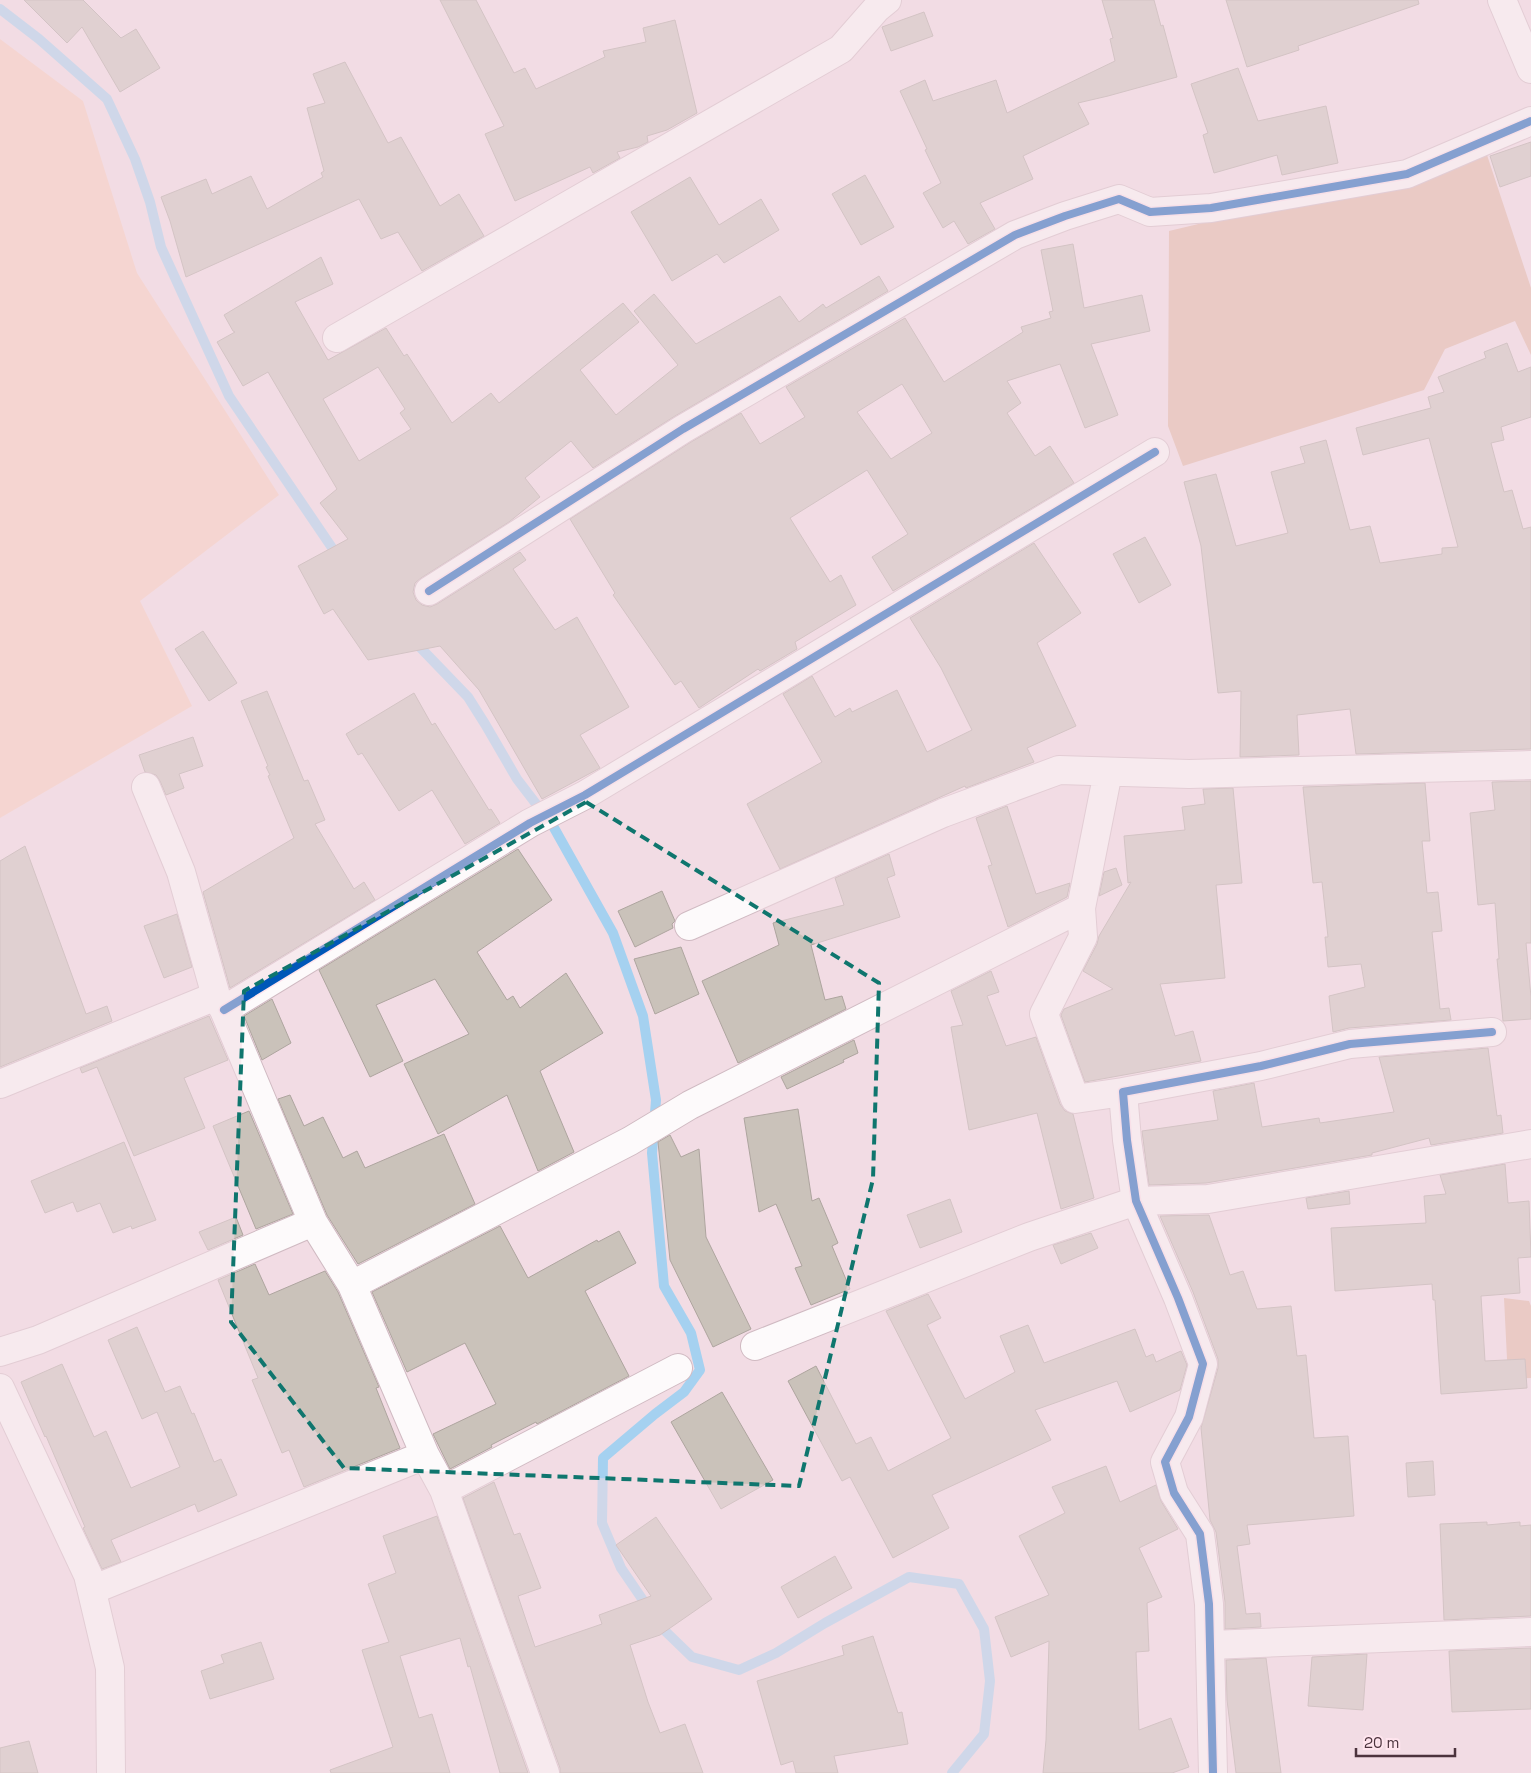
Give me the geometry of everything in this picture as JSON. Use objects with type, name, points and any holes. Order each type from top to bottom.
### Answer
[{"type":"street","points":[[337,338],[841,49],[876,9],[887,0]]},
{"type":"street","points":[[1502,0],[1531,70]]},
{"type":"street","points":[[428,591],[683,428],[1015,235],[1065,216],[1119,199],[1150,212],[1211,208],[1406,174],[1531,122]]},
{"type":"street","points":[[0,1084],[220,1003],[530,823],[585,795],[1155,452]]},
{"type":"street","points":[[689,926],[943,813],[1059,770],[1199,774],[1531,765]]},
{"type":"street","points":[[1108,772],[1081,908],[1083,937],[1044,1014],[1075,1099],[1261,1066],[1350,1044],[1492,1032]]},
{"type":"street","points":[[146,787],[181,872],[220,1003],[313,1222],[352,1286],[425,1455],[444,1490],[544,1773]]},
{"type":"street","points":[[352,1286],[630,1142],[690,1105],[1081,908]]},
{"type":"street","points":[[1123,1092],[1127,1140],[1136,1201],[1178,1298],[1203,1364],[1189,1417],[1165,1462],[1174,1494],[1200,1534],[1209,1604],[1213,1773]]},
{"type":"street","points":[[754,1346],[1029,1237],[1136,1201],[1208,1199],[1531,1144]]},
{"type":"street","points":[[0,1352],[38,1340],[313,1222]]},
{"type":"street","points":[[444,1490],[678,1368]]},
{"type":"street","points":[[0,1388],[88,1576],[110,1668],[111,1773]]},
{"type":"street","points":[[92,1590],[425,1455]]},
{"type":"street","points":[[1211,1645],[1531,1632]]},
{"type":"highlighted area","points":[[586,802],[879,983],[873,1179],[799,1486],[344,1468],[231,1322],[244,991]]},
{"type":"shaded area","points":[[0,39],[83,101],[137,273],[279,495],[140,601],[192,706],[0,818]]},
{"type":"shaded area","points":[[1487,155],[1531,288],[1531,355],[1515,321],[1445,349],[1424,390],[1183,466],[1168,426],[1169,231]]},
{"type":"shaded area","points":[[1504,1298],[1529,1301],[1531,1306],[1531,1378],[1508,1379]]},
{"type":"building","points":[[24,0],[83,0],[121,38],[136,29],[160,68],[120,92],[82,27],[67,43]]},
{"type":"building","points":[[440,0],[476,0],[514,73],[525,68],[536,89],[605,57],[603,51],[646,42],[643,28],[675,20],[697,113],[667,130],[647,136],[648,142],[638,147],[617,152],[620,158],[593,173],[590,167],[515,201],[485,134],[504,126]]},
{"type":"building","points":[[1102,0],[1154,0],[1177,77],[1078,103],[1089,124],[1023,156],[1033,179],[980,203],[995,229],[968,244],[954,221],[943,228],[923,193],[941,183],[900,91],[925,80],[933,101],[996,80],[1007,113],[1115,61],[1110,39],[1113,38]]},
{"type":"building","points":[[1226,0],[1418,0],[1419,4],[1298,46],[1299,50],[1247,67]]},
{"type":"building","points":[[924,12],[933,36],[891,51],[882,27]]},
{"type":"building","points":[[345,62],[388,143],[401,137],[440,206],[459,194],[484,236],[422,271],[398,232],[381,239],[359,199],[186,277],[161,197],[206,179],[212,194],[251,176],[267,209],[323,177],[321,173],[324,171],[307,108],[325,103],[313,74]]},
{"type":"building","points":[[1238,68],[1258,121],[1326,106],[1338,163],[1282,175],[1277,155],[1214,173],[1203,135],[1208,133],[1191,84]]},
{"type":"building","points":[[1531,142],[1531,176],[1500,187],[1490,156]]},
{"type":"building","points":[[865,175],[894,227],[861,245],[832,194]]},
{"type":"building","points":[[690,177],[719,225],[761,199],[779,230],[724,263],[717,254],[672,281],[631,212]]},
{"type":"building","points":[[1073,244],[1084,308],[1142,295],[1150,331],[1091,344],[1118,415],[1085,428],[1060,364],[1007,381],[1021,403],[1007,413],[1035,456],[1050,446],[1074,483],[893,591],[872,557],[908,534],[867,470],[790,518],[830,582],[841,575],[856,605],[795,642],[797,649],[760,671],[758,669],[699,708],[681,681],[675,685],[613,595],[615,593],[570,519],[691,442],[741,413],[760,444],[805,417],[786,387],[905,318],[944,382],[1023,332],[1021,327],[1051,318],[1049,312],[1053,311],[1041,250]],"holes":[[[902,384],[932,433],[891,459],[857,412]]]},
{"type":"building","points":[[321,257],[333,284],[295,302],[328,360],[386,328],[404,356],[407,354],[452,423],[491,393],[499,403],[623,303],[639,322],[580,370],[616,415],[678,365],[634,311],[654,294],[696,344],[780,296],[799,322],[823,304],[826,308],[879,276],[888,291],[675,416],[593,468],[571,441],[525,478],[540,497],[509,522],[415,583],[413,592],[416,600],[422,605],[430,607],[520,552],[526,560],[513,569],[555,630],[577,617],[629,707],[580,735],[600,768],[542,799],[479,690],[440,646],[368,660],[333,609],[324,614],[298,566],[348,539],[320,503],[337,489],[268,372],[243,386],[217,342],[235,332],[224,315]],"holes":[[[378,367],[405,409],[400,413],[411,429],[359,461],[323,399]]]},
{"type":"building","points":[[1507,343],[1518,372],[1531,367],[1531,417],[1501,427],[1504,440],[1491,443],[1504,492],[1512,490],[1523,529],[1531,527],[1531,749],[1356,754],[1350,709],[1297,715],[1299,755],[1240,757],[1241,691],[1218,693],[1201,546],[1184,482],[1216,474],[1236,546],[1288,533],[1271,472],[1305,463],[1300,447],[1326,440],[1350,530],[1370,526],[1380,563],[1442,554],[1442,548],[1458,547],[1429,438],[1363,455],[1356,428],[1431,408],[1428,397],[1444,392],[1438,377],[1486,358],[1484,352]]},
{"type":"building","points":[[1145,537],[1171,585],[1139,603],[1113,554]]},
{"type":"building","points":[[1034,543],[1081,613],[1037,643],[1076,726],[1027,748],[1034,762],[966,788],[965,786],[780,869],[747,804],[822,762],[783,694],[812,676],[835,717],[850,708],[852,712],[897,690],[927,752],[972,730],[941,668],[910,618]]},
{"type":"building","points":[[203,631],[237,683],[209,701],[175,649]]},
{"type":"building","points":[[267,691],[304,781],[308,780],[325,820],[315,824],[354,889],[364,882],[375,900],[230,988],[203,892],[294,838],[268,776],[270,775],[266,767],[268,766],[241,701]]},
{"type":"building","points":[[414,693],[432,725],[435,723],[489,810],[491,809],[500,823],[465,844],[432,790],[399,811],[362,753],[358,755],[346,734]]},
{"type":"building","points":[[193,737],[203,766],[179,774],[184,788],[166,795],[156,775],[145,772],[139,755]]},
{"type":"building","points":[[1531,781],[1531,943],[1526,943],[1531,1019],[1503,1021],[1497,959],[1499,959],[1495,903],[1478,905],[1470,813],[1495,810],[1492,782]]},
{"type":"building","points":[[1425,783],[1430,841],[1422,841],[1427,893],[1438,892],[1442,931],[1432,932],[1440,1009],[1449,1008],[1451,1020],[1349,1028],[1333,1032],[1329,996],[1365,987],[1361,964],[1328,967],[1325,937],[1328,937],[1322,882],[1313,883],[1303,787]]},
{"type":"building","points":[[1233,788],[1242,883],[1216,885],[1225,978],[1160,984],[1175,1036],[1193,1031],[1201,1061],[1085,1082],[1061,1015],[1064,1009],[1113,989],[1083,971],[1097,944],[1099,936],[1131,882],[1128,883],[1124,836],[1185,830],[1182,807],[1205,804],[1203,789]]},
{"type":"building","points":[[1007,806],[1036,894],[1070,883],[1067,897],[1008,927],[988,866],[992,865],[976,818]]},
{"type":"building","points":[[25,846],[86,1014],[107,1006],[112,1021],[0,1067],[0,861]]},
{"type":"building","points":[[518,849],[552,900],[477,952],[507,1000],[513,996],[520,1008],[566,973],[603,1033],[540,1071],[574,1152],[538,1171],[507,1095],[438,1134],[404,1064],[469,1034],[435,979],[376,1005],[403,1061],[370,1077],[319,970]]},
{"type":"building","points":[[889,854],[895,875],[887,878],[900,917],[811,945],[825,1000],[842,996],[846,1009],[738,1063],[702,981],[779,945],[773,923],[844,905],[835,878]]},
{"type":"building","points":[[1116,868],[1122,885],[1099,896],[1104,872]]},
{"type":"building","points":[[662,891],[675,921],[672,924],[673,928],[635,947],[618,911]]},
{"type":"building","points":[[177,914],[192,967],[164,978],[144,926]]},
{"type":"building","points":[[681,947],[699,994],[655,1014],[634,959]]},
{"type":"building","points":[[991,971],[999,992],[987,996],[1006,1046],[1036,1037],[1060,1104],[1065,1111],[1073,1114],[1094,1198],[1061,1209],[1037,1113],[969,1130],[951,1027],[963,1025],[951,991]]},
{"type":"building","points":[[272,999],[291,1043],[262,1060],[244,1016]]},
{"type":"building","points":[[209,1016],[228,1060],[184,1078],[205,1128],[134,1156],[97,1067],[82,1073],[80,1068]]},
{"type":"building","points":[[854,1040],[858,1053],[843,1060],[844,1062],[787,1089],[781,1077]]},
{"type":"building","points":[[1488,1048],[1497,1116],[1501,1115],[1503,1133],[1431,1145],[1429,1138],[1372,1153],[1372,1155],[1206,1183],[1149,1185],[1142,1131],[1218,1120],[1213,1091],[1254,1083],[1262,1127],[1319,1118],[1320,1123],[1394,1112],[1379,1057]]},
{"type":"building","points":[[290,1095],[304,1126],[323,1117],[343,1158],[357,1151],[365,1168],[444,1134],[475,1204],[358,1264],[327,1215],[278,1099]]},
{"type":"building","points":[[798,1109],[812,1201],[819,1198],[838,1243],[832,1246],[850,1289],[811,1305],[795,1268],[802,1266],[776,1204],[759,1212],[744,1118]]},
{"type":"building","points":[[249,1111],[293,1214],[256,1229],[213,1126]]},
{"type":"building","points":[[670,1135],[681,1157],[699,1149],[706,1237],[751,1329],[713,1347],[670,1260],[658,1142]]},
{"type":"building","points":[[124,1142],[156,1220],[132,1229],[131,1226],[113,1233],[100,1203],[77,1212],[73,1202],[45,1213],[31,1181]]},
{"type":"building","points":[[1505,1164],[1508,1203],[1529,1201],[1531,1257],[1518,1258],[1520,1293],[1481,1296],[1485,1361],[1525,1359],[1527,1388],[1441,1394],[1435,1300],[1433,1300],[1432,1284],[1335,1291],[1331,1228],[1426,1223],[1424,1196],[1446,1194],[1440,1175]]},
{"type":"building","points":[[1349,1191],[1350,1204],[1308,1209],[1306,1198]]},
{"type":"building","points":[[950,1199],[962,1232],[920,1248],[907,1215]]},
{"type":"building","points":[[1209,1215],[1230,1275],[1243,1271],[1257,1309],[1291,1306],[1297,1356],[1306,1355],[1314,1438],[1348,1436],[1354,1516],[1247,1525],[1250,1544],[1237,1546],[1246,1614],[1260,1613],[1261,1627],[1225,1629],[1225,1602],[1216,1532],[1210,1520],[1201,1428],[1218,1368],[1218,1359],[1193,1292],[1160,1216]]},
{"type":"building","points":[[236,1217],[243,1235],[208,1250],[199,1232]]},
{"type":"building","points":[[500,1226],[528,1278],[597,1240],[598,1242],[619,1231],[636,1263],[585,1291],[629,1376],[537,1424],[536,1422],[491,1445],[492,1447],[450,1469],[433,1434],[496,1404],[465,1343],[407,1372],[372,1292]]},
{"type":"building","points":[[1091,1233],[1098,1248],[1061,1264],[1053,1245]]},
{"type":"building","points":[[255,1264],[269,1295],[325,1271],[338,1292],[379,1387],[376,1388],[400,1448],[304,1487],[289,1450],[282,1453],[252,1380],[258,1378],[218,1280]]},
{"type":"building","points":[[928,1294],[941,1318],[927,1325],[965,1399],[1015,1372],[1000,1336],[1028,1325],[1044,1363],[1135,1329],[1146,1357],[1153,1354],[1156,1362],[1181,1351],[1187,1365],[1180,1390],[1130,1412],[1117,1381],[1035,1410],[1051,1440],[932,1495],[949,1528],[893,1558],[850,1477],[842,1481],[788,1381],[816,1366],[856,1444],[871,1437],[888,1471],[951,1438],[886,1311]]},
{"type":"building","points":[[137,1327],[165,1392],[180,1386],[192,1414],[194,1413],[214,1462],[221,1459],[237,1495],[198,1512],[195,1504],[111,1540],[121,1562],[102,1569],[21,1382],[62,1364],[94,1437],[106,1431],[131,1488],[180,1467],[157,1412],[142,1419],[108,1340]]},
{"type":"building","points":[[722,1392],[773,1480],[721,1509],[671,1422]]},
{"type":"building","points":[[1433,1461],[1435,1495],[1408,1497],[1406,1463]]},
{"type":"building","points":[[1106,1466],[1120,1502],[1156,1485],[1161,1501],[1178,1529],[1139,1548],[1162,1597],[1147,1603],[1149,1651],[1136,1652],[1139,1730],[1171,1718],[1189,1767],[1172,1773],[1043,1773],[1049,1641],[1011,1657],[995,1617],[1049,1595],[1019,1536],[1065,1513],[1052,1487]]},
{"type":"building","points":[[494,1482],[514,1535],[520,1533],[541,1588],[518,1596],[535,1647],[602,1624],[599,1615],[651,1596],[616,1545],[656,1517],[712,1599],[660,1635],[630,1645],[660,1733],[685,1724],[703,1773],[560,1773],[560,1768],[463,1498]]},
{"type":"building","points":[[437,1516],[528,1773],[500,1773],[470,1666],[468,1667],[460,1638],[400,1656],[419,1718],[432,1714],[450,1773],[331,1773],[330,1770],[393,1747],[362,1650],[389,1642],[368,1584],[396,1573],[383,1536]]},
{"type":"building","points":[[1487,1522],[1487,1525],[1520,1522],[1520,1526],[1531,1525],[1531,1616],[1444,1620],[1440,1524]]},
{"type":"building","points":[[835,1556],[852,1588],[798,1618],[781,1587]]},
{"type":"building","points":[[873,1636],[898,1713],[902,1712],[908,1744],[834,1756],[838,1773],[796,1773],[793,1761],[781,1765],[757,1681],[844,1655],[842,1646]]},
{"type":"building","points":[[261,1642],[274,1679],[210,1699],[201,1671],[224,1663],[221,1655]]},
{"type":"building","points":[[1531,1648],[1531,1709],[1452,1712],[1449,1651]]},
{"type":"building","points":[[1367,1654],[1363,1710],[1308,1706],[1312,1657]]},
{"type":"building","points":[[1266,1658],[1281,1773],[1236,1773],[1227,1700],[1226,1660]]},
{"type":"building","points":[[29,1741],[38,1773],[0,1773],[0,1748]]},
{"type":"waterway","points":[[0,9],[39,39],[107,99],[135,159],[150,202],[161,247],[229,396],[339,558]]},
{"type":"waterway","points":[[414,641],[468,697],[517,779],[553,826],[613,933],[643,1016],[656,1100],[652,1153],[664,1286],[691,1333],[700,1370],[684,1392],[603,1458],[602,1523],[621,1568],[649,1609]]},
{"type":"waterway","points":[[657,1621],[692,1657],[739,1670],[776,1653],[825,1623],[909,1577],[959,1584],[984,1629],[990,1681],[984,1734],[952,1773]]},
{"type":"cycle path","points":[[429,591],[683,429],[1015,235],[1065,216],[1119,199],[1150,212],[1211,208],[1407,174],[1531,121]]},
{"type":"cycle path","points":[[224,1010],[530,823],[585,795],[1155,452]]},
{"type":"cycle path","points":[[1213,1773],[1209,1604],[1200,1534],[1174,1493],[1165,1462],[1189,1417],[1203,1364],[1178,1298],[1136,1201],[1127,1140],[1123,1092],[1261,1066],[1350,1044],[1492,1032]]}]
